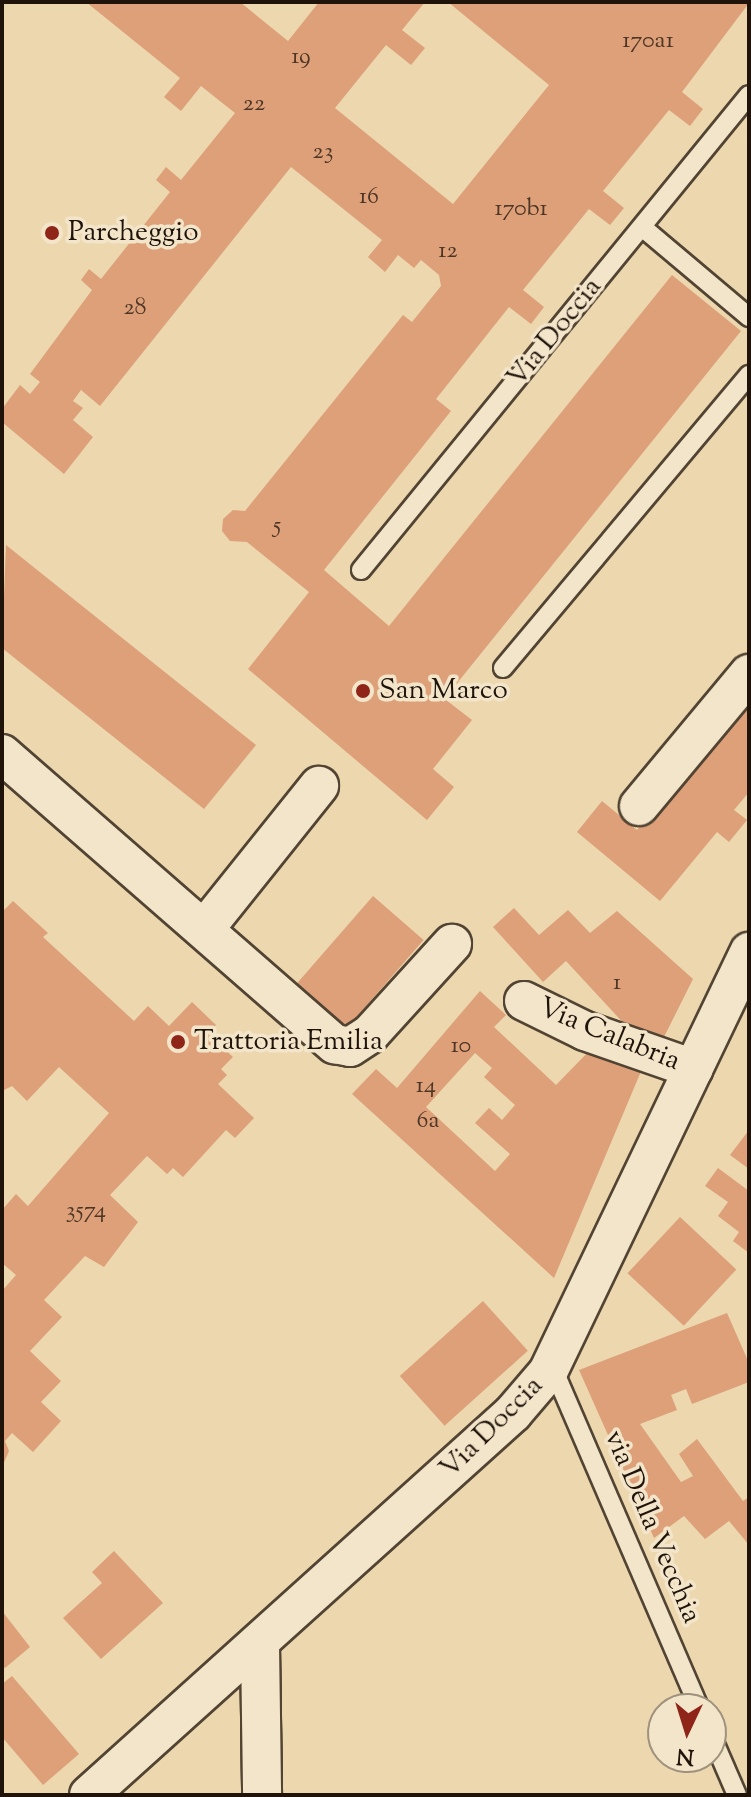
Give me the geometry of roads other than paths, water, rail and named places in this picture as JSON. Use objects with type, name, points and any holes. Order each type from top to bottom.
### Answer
[{"type":"street","points":[[639,806],[749,674]]},
{"type":"street","points":[[2,754],[206,927],[319,1033],[350,1047],[452,944]]},
{"type":"street","points":[[206,927],[319,786]]},
{"type":"street","name":"Via Doccia","points":[[89,1795],[260,1645],[513,1413],[552,1366],[749,952]]},
{"type":"street","name":"Via Calabria","points":[[524,1001],[585,1031],[694,1069]]},
{"type":"street","points":[[260,1645],[262,1795]]},
{"type":"lane","name":"Via Doccia","points":[[361,570],[749,95]]},
{"type":"lane","points":[[642,227],[749,317]]},
{"type":"lane","points":[[503,668],[749,375]]},
{"type":"lane","name":"via Della Vecchia","points":[[552,1366],[693,1693]]},
{"type":"lane","points":[[727,1772],[737,1795]]},
{"type":"place","name":"Parcheggio","points":[[52,233]]},
{"type":"place","name":"San Marco","points":[[363,691]]},
{"type":"place","name":"Trattoria Emilia","points":[[178,1042]]}]
